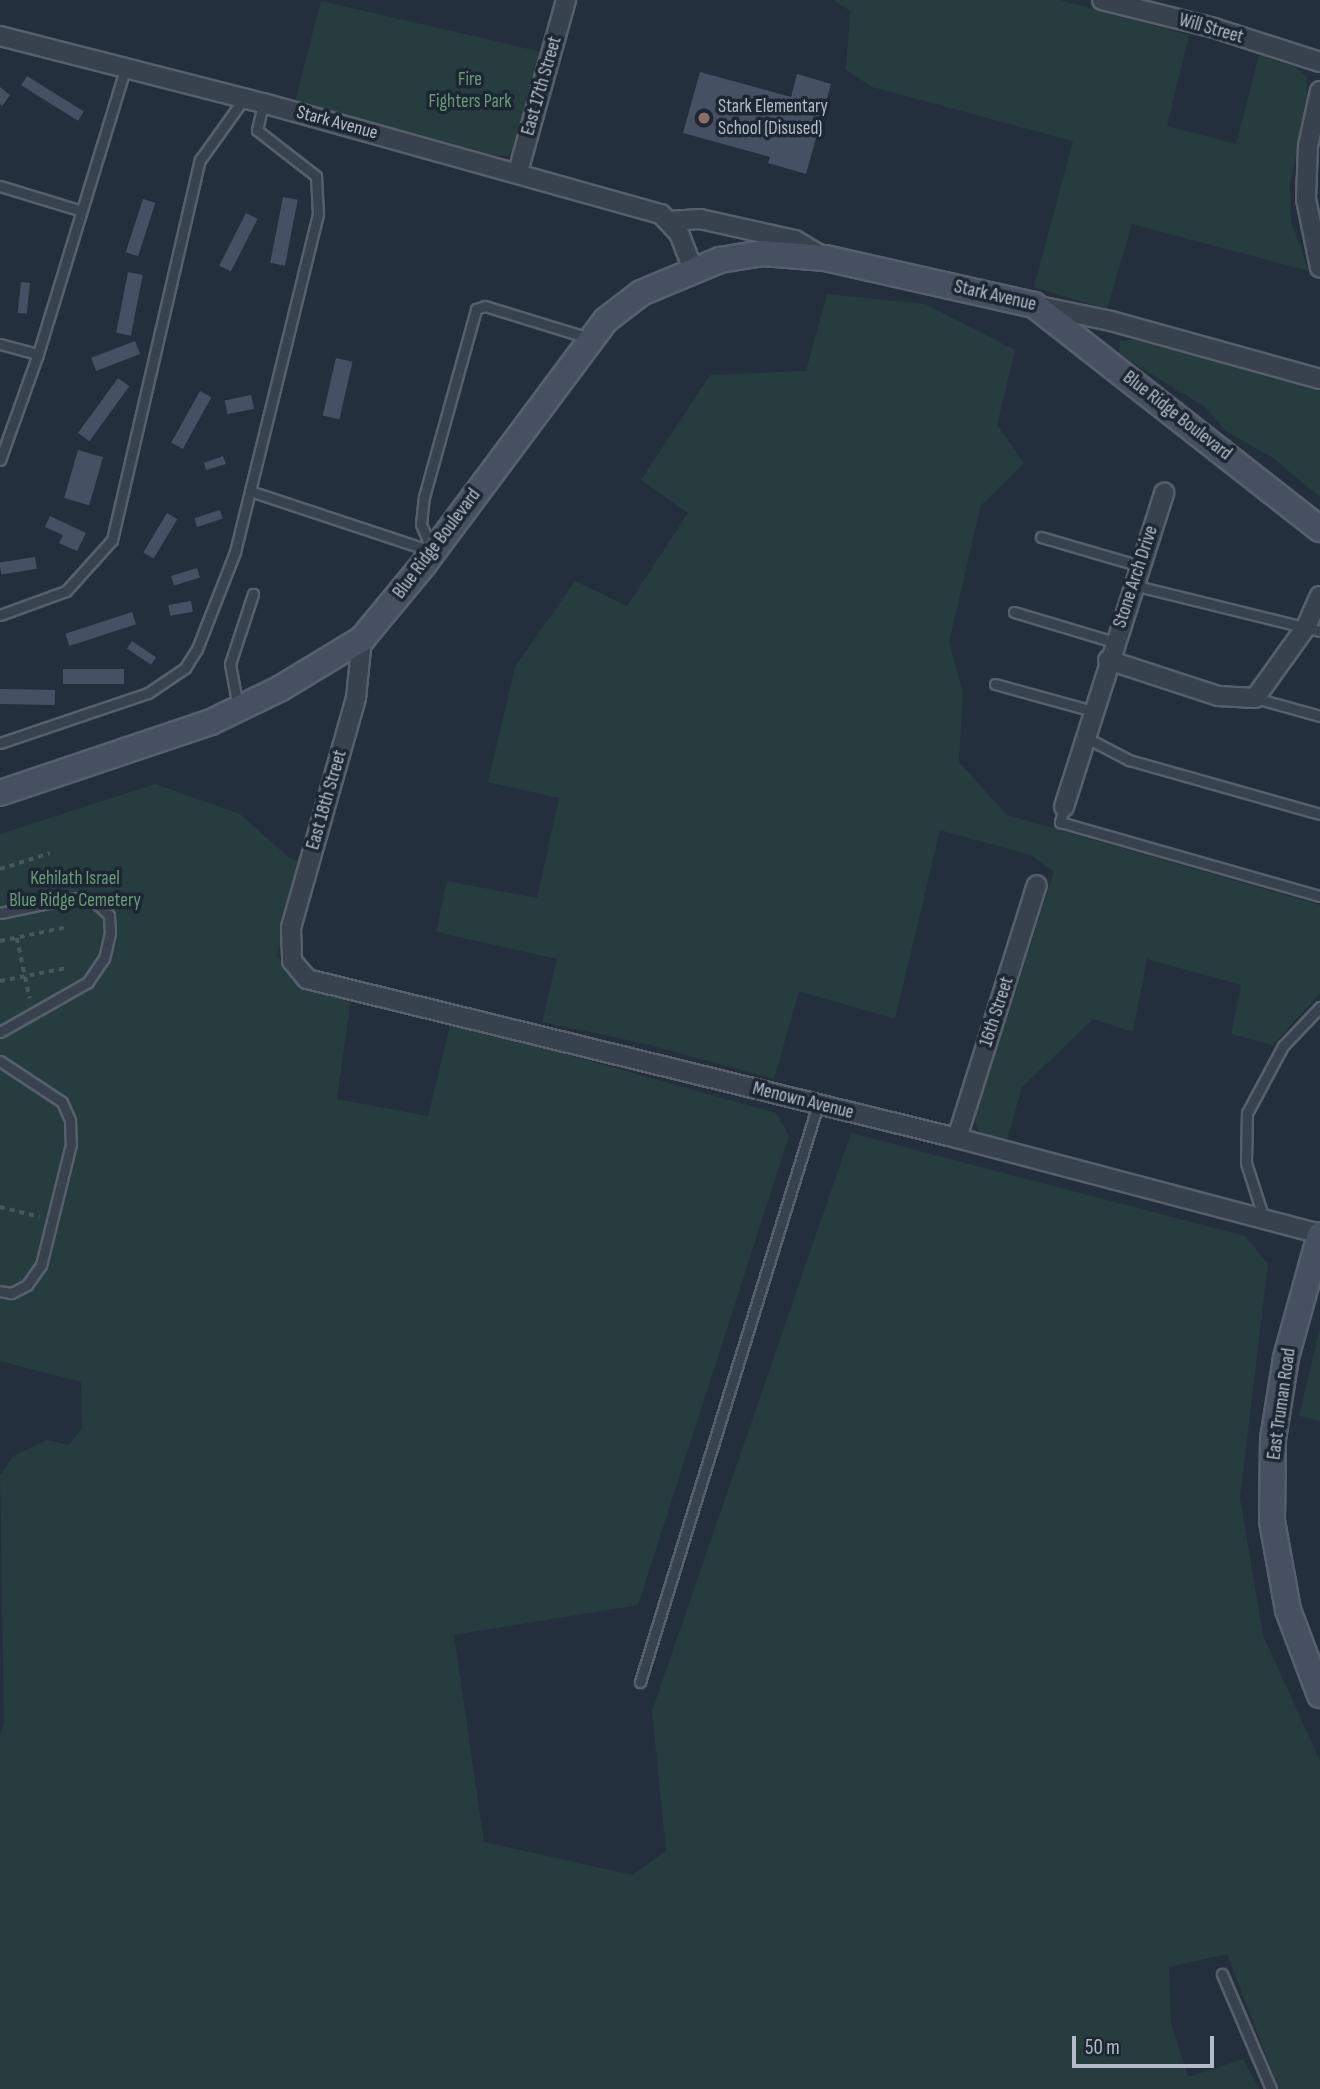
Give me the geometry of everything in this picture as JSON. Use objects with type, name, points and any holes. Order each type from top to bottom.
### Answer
[{"type":"main road","name":"Blue Ridge Boulevard","points":[[0,793],[238,709],[362,639],[432,552],[589,338],[640,293],[693,269],[763,253],[825,258]]},
{"type":"main road","name":"Stark Avenue","points":[[825,258],[1034,305]]},
{"type":"main road","name":"Blue Ridge Boulevard","points":[[1034,305],[1320,528]]},
{"type":"main road","name":"East Truman Road","points":[[1320,1234],[1286,1358],[1273,1439],[1272,1493],[1287,1610],[1320,1695]]},
{"type":"street","name":"East 17th Street","points":[[518,172],[566,0]]},
{"type":"street","name":"Will Street","points":[[1102,0],[1214,28],[1320,62]]},
{"type":"street","name":"Stark Avenue","points":[[0,36],[518,172],[671,221],[700,219],[796,240],[825,258]]},
{"type":"street","points":[[1320,91],[1308,146],[1306,199],[1320,268]]},
{"type":"street","points":[[671,221],[693,269]]},
{"type":"street","name":"Stark Avenue","points":[[1034,305],[1111,321],[1320,379]]},
{"type":"street","name":"Stone Arch Drive","points":[[1064,807],[1108,660],[1164,493]]},
{"type":"street","points":[[1108,660],[1218,696],[1255,698],[1315,625],[1320,596]]},
{"type":"street","name":"East 18th Street","points":[[292,961],[291,928],[356,698],[362,639]]},
{"type":"street","name":"16th Street","points":[[957,1138],[1037,885]]},
{"type":"street","name":"Menown Avenue","points":[[292,961],[307,979],[957,1138],[1320,1234]]},
{"type":"lane","points":[[0,460],[38,354],[79,210],[125,69]]},
{"type":"lane","points":[[0,615],[66,591],[111,540],[200,160],[243,100]]},
{"type":"lane","points":[[0,743],[148,693],[185,668],[197,649],[235,552],[318,214],[316,176],[257,130],[262,103]]},
{"type":"lane","points":[[0,186],[79,210]]},
{"type":"lane","points":[[432,552],[421,524],[424,497],[476,309],[485,306],[589,338]]},
{"type":"lane","points":[[0,344],[38,354]]},
{"type":"lane","points":[[250,491],[432,552]]},
{"type":"lane","points":[[1041,537],[1140,566]]},
{"type":"lane","points":[[1133,585],[1315,625]]},
{"type":"lane","points":[[238,709],[230,664],[253,594]]},
{"type":"lane","points":[[1014,612],[1114,642]]},
{"type":"lane","points":[[995,684],[1093,711]]},
{"type":"lane","points":[[1255,698],[1320,716]]},
{"type":"lane","points":[[1085,737],[1129,760],[1320,814]]},
{"type":"lane","points":[[1064,807],[1060,822],[1320,896]]},
{"type":"lane","points":[[0,913],[74,898],[94,902],[109,915],[104,958],[88,982],[0,1032]]},
{"type":"lane","points":[[1264,1220],[1246,1163],[1247,1113],[1283,1046],[1320,1007]]},
{"type":"lane","points":[[0,1061],[62,1102],[70,1120],[71,1144],[41,1265],[27,1285],[11,1293],[0,1291]]},
{"type":"lane","points":[[640,1682],[818,1104]]},
{"type":"lane","points":[[1222,1974],[1270,2089]]},
{"type":"path","points":[[0,869],[50,853]]},
{"type":"path","points":[[0,942],[67,927]]},
{"type":"path","points":[[17,938],[35,1014]]},
{"type":"path","points":[[0,981],[66,968]]},
{"type":"path","points":[[0,1207],[46,1218]]},
{"type":"green space","points":[[834,0],[1060,0],[1189,35],[1167,126],[1236,144],[1259,55],[1295,67],[1307,77],[1307,99],[1290,186],[1291,221],[1309,271],[1132,224],[1107,309],[1034,287],[1073,141],[872,87],[846,70],[850,11]]},
{"type":"green space","name":"Fire Fighters Park","points":[[321,1],[542,52],[515,149],[506,156],[493,155],[295,101]]},
{"type":"green space","points":[[827,294],[925,304],[1015,350],[997,425],[1024,463],[981,505],[949,642],[963,692],[959,762],[1007,815],[1320,905],[1320,993],[1273,1045],[1231,1034],[1241,985],[1147,959],[1133,1032],[1093,1019],[1022,1087],[1006,1143],[982,1135],[975,1124],[977,1111],[1054,872],[1031,855],[940,830],[895,1019],[799,991],[774,1079],[642,1043],[542,1022],[557,959],[436,932],[447,881],[537,898],[559,798],[488,782],[515,667],[575,581],[627,606],[688,513],[641,480],[710,375],[806,371]]},
{"type":"green space","points":[[1133,339],[1320,389],[1320,497],[1273,458],[1226,431],[1205,407],[1119,354],[1120,342]]},
{"type":"green space","name":"Kehilath Israel Blue Ridge Cemetery","points":[[155,784],[240,814],[288,857],[302,862],[277,955],[292,979],[351,999],[337,1099],[428,1116],[451,1022],[776,1113],[789,1136],[638,1605],[454,1635],[484,1842],[632,1875],[666,1851],[652,1711],[851,1133],[1245,1236],[1268,1264],[1240,1498],[1263,1635],[1320,1761],[1320,2089],[1279,2089],[1227,1954],[1169,1967],[1171,2022],[1188,2077],[1243,2059],[1259,2089],[0,2089],[0,1736],[4,1722],[0,1475],[13,1456],[47,1440],[69,1445],[82,1428],[81,1382],[0,1361],[0,834]]},
{"type":"green space","points":[[1320,1327],[1320,1421],[1299,1416]]},
{"type":"building","points":[[700,72],[791,97],[797,74],[831,84],[806,174],[768,163],[770,157],[683,133]]},
{"type":"building","points":[[27,76],[84,112],[78,121],[21,85]]},
{"type":"building","points":[[0,87],[10,95],[2,106],[0,104]]},
{"type":"building","points":[[283,197],[298,200],[285,266],[270,263]]},
{"type":"building","points":[[143,199],[155,203],[138,256],[126,252]]},
{"type":"building","points":[[246,213],[258,219],[231,271],[219,266]]},
{"type":"building","points":[[128,272],[143,275],[131,336],[116,333]]},
{"type":"building","points":[[21,282],[30,283],[27,314],[18,313]]},
{"type":"building","points":[[135,341],[140,354],[96,371],[91,358]]},
{"type":"building","points":[[336,358],[353,362],[339,419],[323,415]]},
{"type":"building","points":[[118,378],[129,386],[89,441],[78,433]]},
{"type":"building","points":[[200,391],[211,397],[183,449],[171,443]]},
{"type":"building","points":[[251,395],[254,409],[228,414],[225,401]]},
{"type":"building","points":[[78,450],[103,457],[89,505],[64,498]]},
{"type":"building","points":[[223,456],[226,464],[206,470],[204,463]]},
{"type":"building","points":[[220,510],[223,519],[197,527],[194,518]]},
{"type":"building","points":[[167,513],[177,519],[154,559],[143,552]]},
{"type":"building","points":[[50,516],[86,533],[77,551],[59,543],[63,535],[45,527]]},
{"type":"building","points":[[35,557],[37,569],[1,574],[0,563]]},
{"type":"building","points":[[197,568],[200,578],[174,585],[171,576]]},
{"type":"building","points":[[191,601],[193,612],[170,616],[168,605]]},
{"type":"building","points":[[132,612],[136,624],[69,646],[65,634]]},
{"type":"building","points":[[132,641],[156,657],[151,665],[127,648]]},
{"type":"building","points":[[63,669],[124,669],[124,684],[63,684]]},
{"type":"building","points":[[0,689],[55,690],[55,705],[0,704]]},
{"type":"place","name":"Stark Elementary School (Disused)","points":[[704,118]]}]
